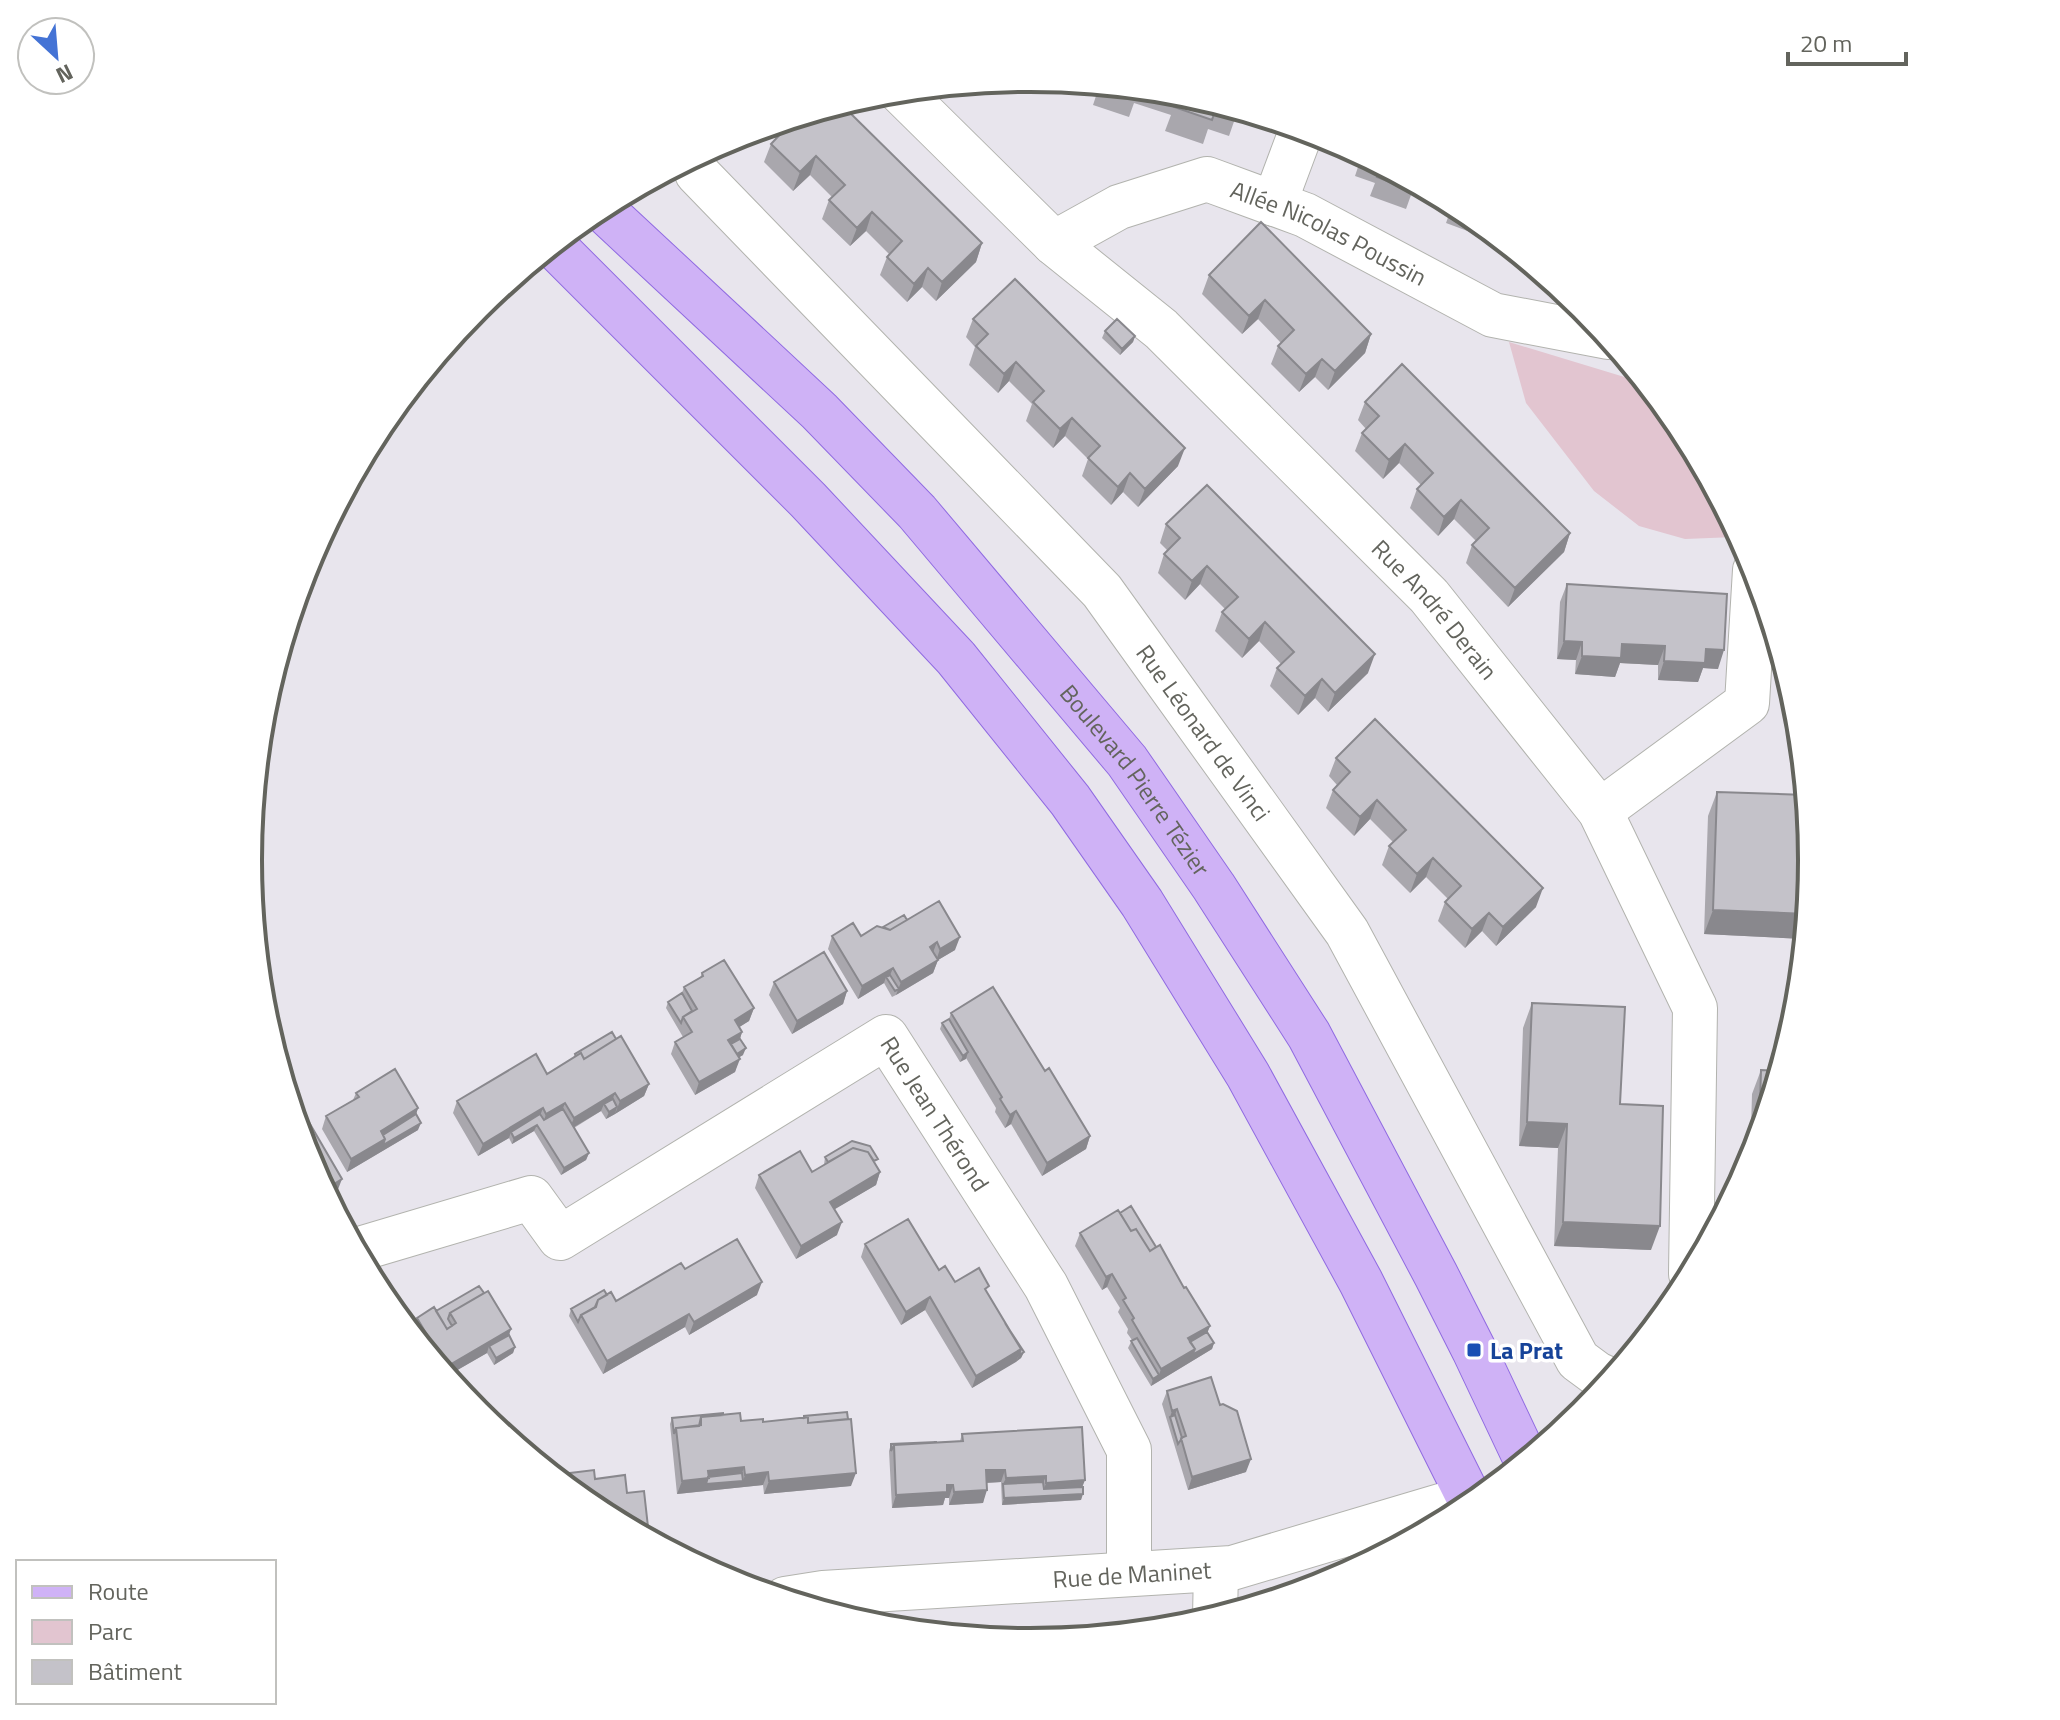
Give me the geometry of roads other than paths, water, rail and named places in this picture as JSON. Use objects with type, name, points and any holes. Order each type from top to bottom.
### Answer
[{"type":"main road","name":"Boulevard Pierre Tézier","points":[[610,217],[819,411],[917,512],[1127,761],[1214,887],[1309,1035],[1468,1337],[1521,1450]]},
{"type":"main road","points":[[560,252],[808,500],[935,635],[1070,800],[1142,903],[1248,1075],[1361,1282],[1466,1493]]},
{"type":"street","name":"Rue André Derain","points":[[911,102],[1054,243],[1161,329],[1429,596],[1600,811],[1695,1008],[1691,1250]]},
{"type":"street","points":[[1274,204],[1298,140]]},
{"type":"street","name":"Rue Léonard de Vinci","points":[[695,168],[1102,591],[1347,932],[1578,1360],[1599,1375]]},
{"type":"street","name":"Allée Nicolas Poussin","points":[[1054,243],[1119,207],[1207,179],[1305,215],[1493,315],[1588,333]]},
{"type":"street","points":[[1600,811],[1747,703],[1753,602]]},
{"type":"street","name":"Rue Jean Thérond","points":[[367,1247],[531,1198],[560,1238],[886,1037],[1046,1286],[1129,1450],[1129,1574]]},
{"type":"street","name":"Rue de Maninet","points":[[809,1595],[1232,1568],[1450,1503]]},
{"type":"street","points":[[1215,1605],[1216,1570]]},
{"type":"place","name":"La Prat","points":[[1474,1350]]}]
